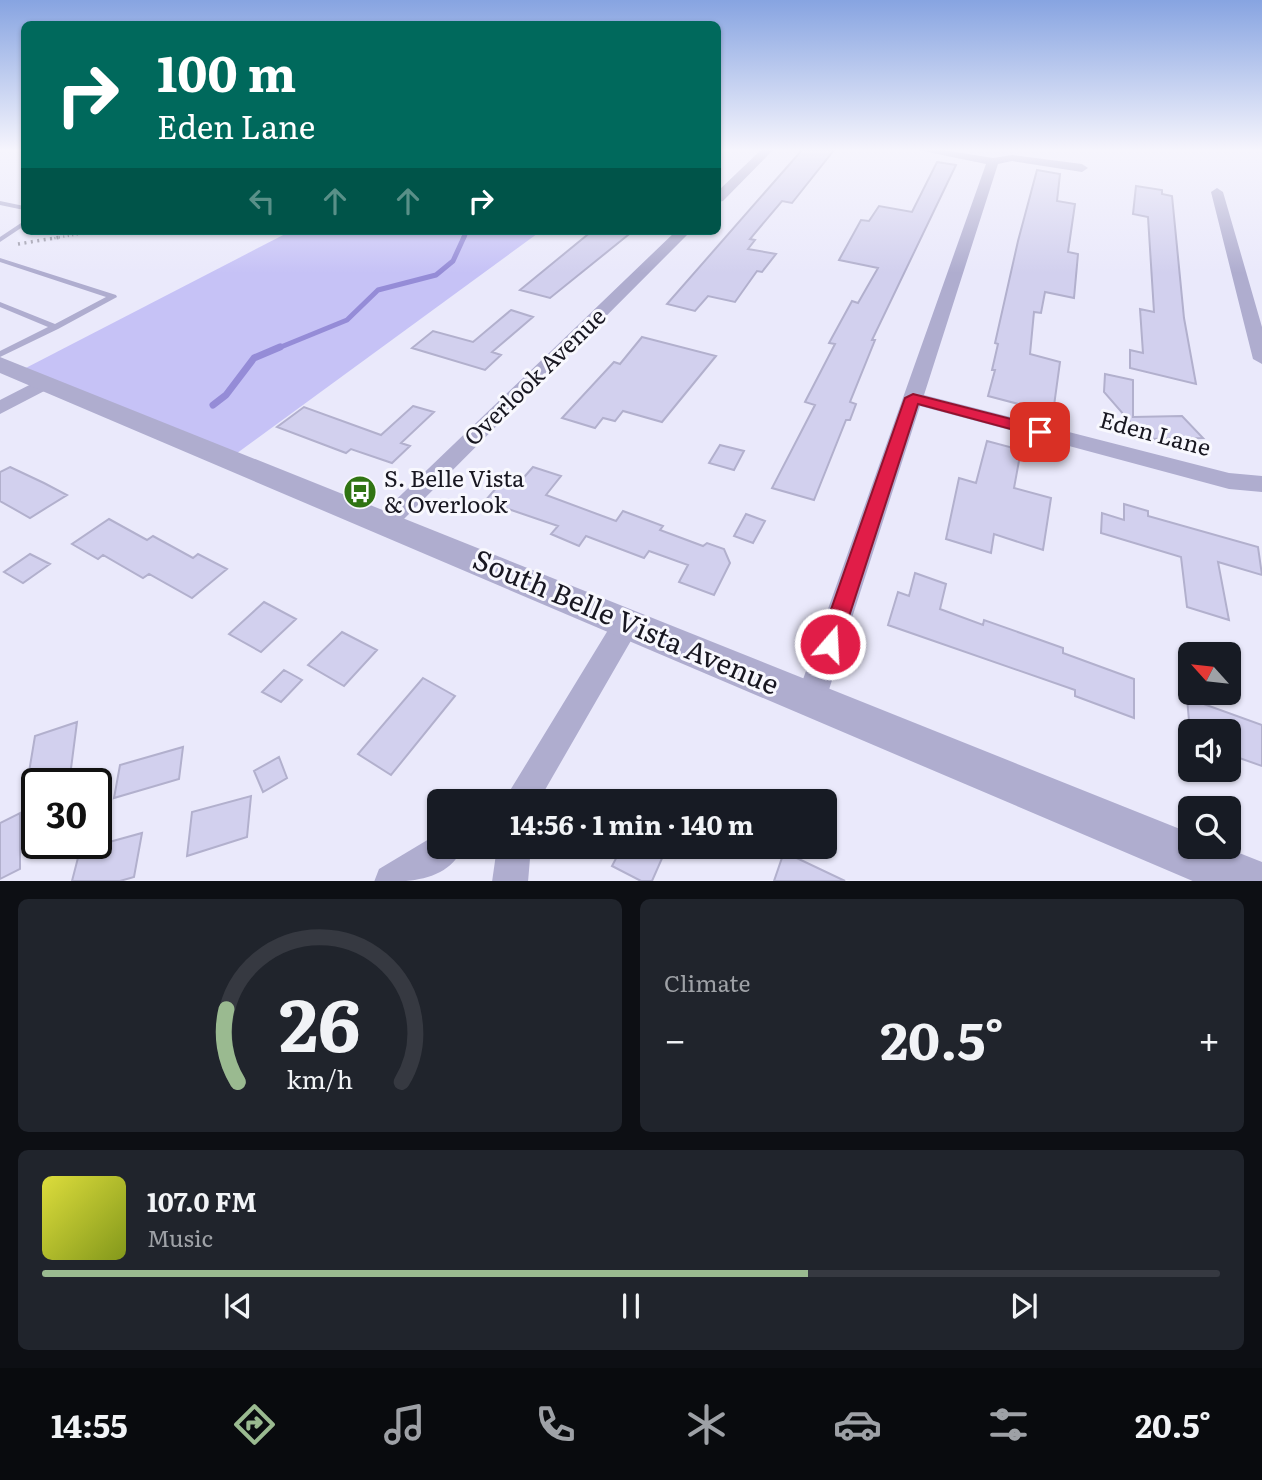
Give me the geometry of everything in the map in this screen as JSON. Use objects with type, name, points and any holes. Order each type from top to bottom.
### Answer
[{"type":"street","points":[[811,699],[983,191]]},
{"type":"street","points":[[1217,192],[1262,359]]},
{"type":"street","name":"Overlook Avenue","points":[[387,522],[680,235]]},
{"type":"street","name":"South Belle Vista Avenue","points":[[0,364],[387,522],[626,625],[1252,881]]},
{"type":"street","points":[[0,408],[45,383]]},
{"type":"street","name":"Eden Lane","points":[[913,398],[1229,481],[1262,484]]},
{"type":"street","points":[[525,789],[626,625]]},
{"type":"street","points":[[392,881],[427,859]]},
{"type":"street","points":[[510,881],[513,859]]},
{"type":"lane","points":[[0,203],[21,207]]},
{"type":"lane","points":[[4,242],[21,226]]},
{"type":"lane","points":[[0,260],[113,297],[0,354]]},
{"type":"lane","points":[[0,304],[55,327]]},
{"type":"path","points":[[4,242],[63,235]]},
{"type":"shaded area","points":[[283,235],[536,235],[229,459],[18,372]]},
{"type":"building","points":[[766,191],[801,191],[792,203],[782,201],[750,239],[755,240],[748,249],[776,254],[762,272],[757,271],[735,302],[708,296],[695,311],[667,304]]},
{"type":"building","points":[[922,191],[943,191],[872,340],[875,340],[850,402],[856,404],[850,420],[846,420],[814,500],[772,488],[815,405],[805,402],[835,344],[829,343],[852,301],[858,303],[878,268],[839,260],[861,220],[869,221],[879,206],[912,212]]},
{"type":"building","points":[[1031,191],[1058,191],[1057,201],[1075,204],[1068,252],[1078,254],[1074,298],[1045,292],[1041,313],[1034,312],[1030,354],[1060,362],[1053,413],[988,396],[995,370],[992,370],[998,344],[995,343]]},
{"type":"building","points":[[1135,191],[1162,191],[1162,194],[1172,196],[1184,318],[1196,384],[1130,368],[1130,350],[1143,353],[1140,309],[1154,312],[1148,217],[1133,214]]},
{"type":"building","points":[[587,235],[628,235],[550,298],[520,290]]},
{"type":"building","points":[[511,310],[533,317],[492,352],[501,355],[485,370],[412,348],[433,331],[473,342]]},
{"type":"building","points":[[642,337],[716,356],[662,422],[623,411],[615,421],[603,418],[595,428],[562,418],[614,362],[620,364]]},
{"type":"building","points":[[1105,374],[1133,380],[1133,417],[1182,416],[1203,438],[1145,439],[1104,392]]},
{"type":"building","points":[[413,406],[434,412],[401,443],[410,446],[392,463],[351,449],[346,453],[277,427],[304,407],[381,435]]},
{"type":"building","points":[[987,441],[1021,450],[1014,488],[1051,498],[1043,550],[994,534],[991,553],[946,539],[959,478],[976,483]]},
{"type":"building","points":[[720,445],[744,451],[734,470],[709,463]]},
{"type":"building","points":[[10,467],[67,495],[30,518],[0,501],[0,472]]},
{"type":"building","points":[[533,467],[561,476],[546,495],[616,521],[623,511],[663,526],[660,530],[703,546],[707,543],[724,549],[730,563],[714,595],[679,582],[688,565],[649,551],[644,558],[586,536],[579,546],[551,534],[558,526],[485,501],[504,479],[518,484]]},
{"type":"building","points":[[1124,504],[1148,511],[1148,516],[1258,547],[1262,575],[1218,562],[1229,620],[1187,607],[1181,557],[1101,533],[1102,513],[1124,520]]},
{"type":"building","points":[[746,514],[765,521],[753,543],[734,536]]},
{"type":"building","points":[[109,519],[147,540],[153,536],[193,558],[198,554],[227,569],[192,598],[149,574],[143,578],[103,555],[98,559],[72,544]]},
{"type":"building","points":[[30,554],[50,564],[23,583],[4,572]]},
{"type":"building","points":[[915,573],[946,584],[940,609],[983,625],[984,620],[1063,648],[1063,653],[1134,679],[1134,718],[1075,696],[1075,690],[888,625],[898,592],[909,596]]},
{"type":"building","points":[[264,602],[296,619],[261,652],[229,634]]},
{"type":"building","points":[[342,632],[377,650],[344,686],[308,665]]},
{"type":"building","points":[[284,670],[302,680],[281,702],[262,692]]},
{"type":"building","points":[[423,678],[455,696],[391,775],[358,754]]},
{"type":"building","points":[[1188,705],[1206,705],[1262,725],[1262,766],[1241,759],[1241,719],[1189,719]]},
{"type":"building","points":[[77,722],[71,768],[30,768],[35,736]]},
{"type":"building","points":[[183,747],[179,779],[114,798],[120,765]]},
{"type":"building","points":[[279,757],[287,778],[263,792],[254,771]]},
{"type":"building","points":[[251,796],[247,837],[187,856],[192,812]]},
{"type":"building","points":[[20,813],[20,869],[0,879],[0,823]]},
{"type":"building","points":[[142,833],[134,877],[120,881],[72,881],[78,859],[112,859],[112,841]]},
{"type":"building","points":[[616,859],[662,859],[652,881],[641,881],[612,866]]},
{"type":"building","points":[[782,859],[799,859],[845,881],[774,881]]},
{"type":"waterway","points":[[276,349],[347,320],[378,290],[436,275],[453,261],[464,237]]},
{"type":"waterway","points":[[213,405],[226,395],[254,358],[280,347]]},
{"type":"place","name":"S. Belle Vista & Overlook","points":[[360,492]]},
{"type":"route","points":[[830,644],[913,398],[1040,432]]}]
